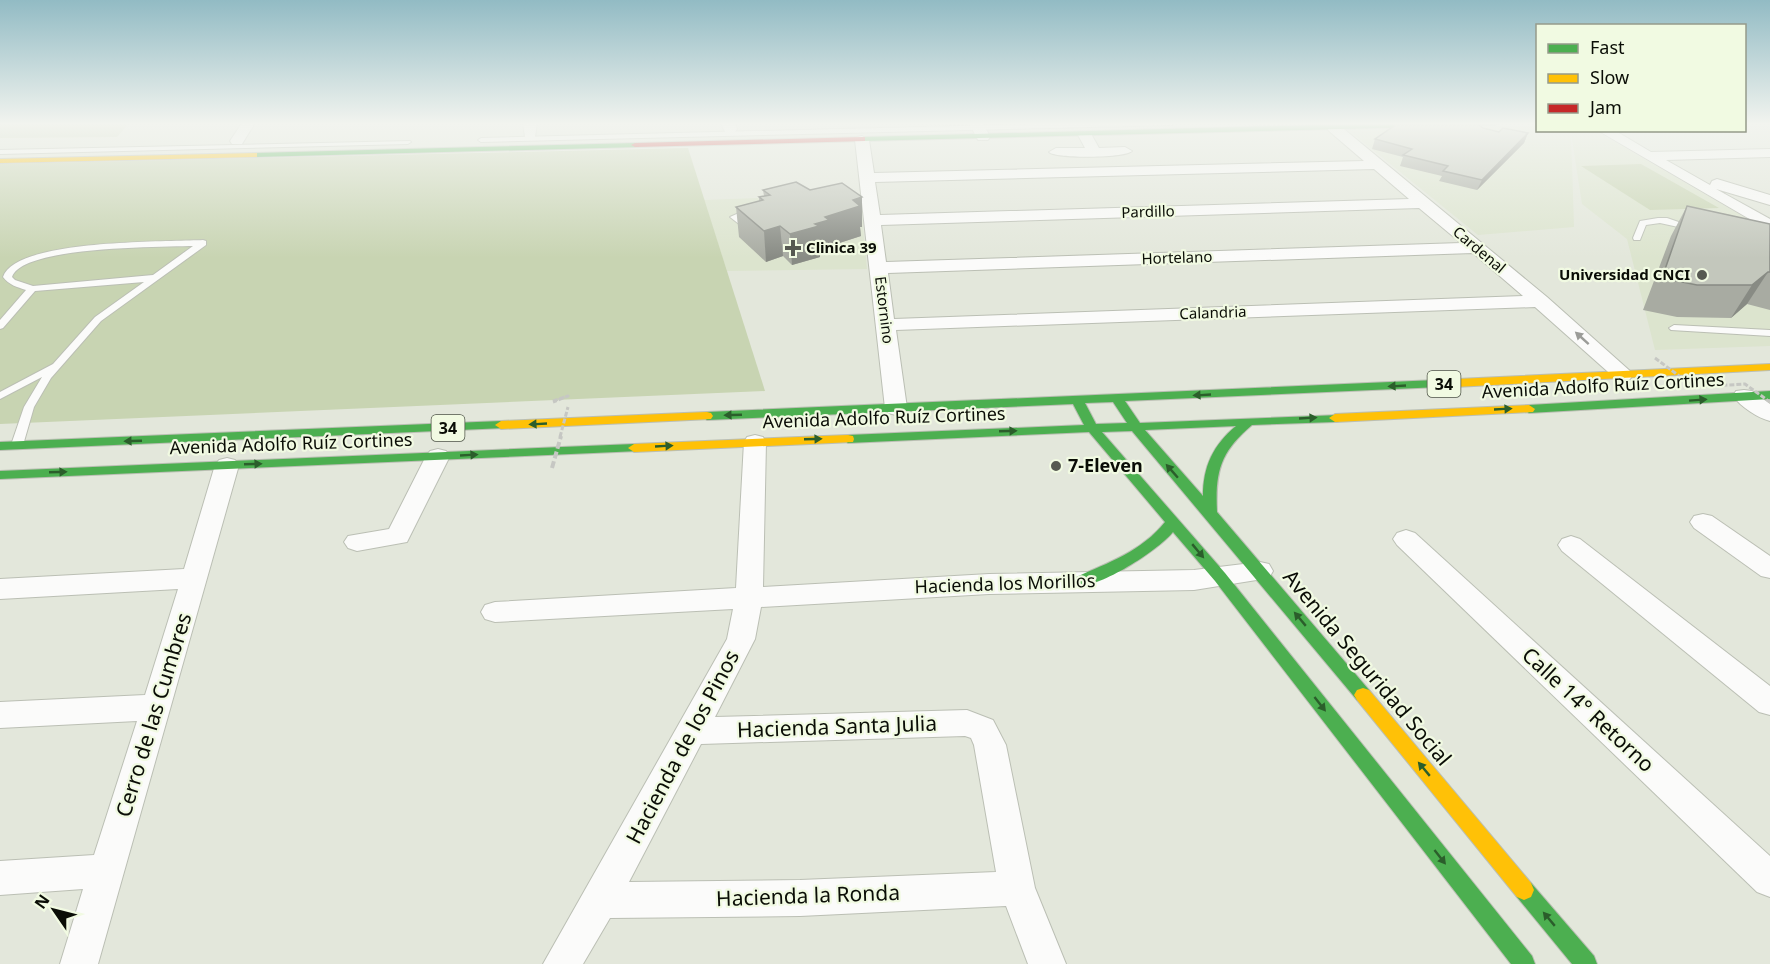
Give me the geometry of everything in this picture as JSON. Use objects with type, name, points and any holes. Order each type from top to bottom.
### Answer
[{"type":"main road","name":"Avenida Adolfo Ruíz Cortines","points":[[0,446],[1078,401],[1770,367]]},
{"type":"main road","name":"Avenida Adolfo Ruíz Cortines","points":[[0,475],[1091,427],[1134,427],[1631,404],[1770,395]]},
{"type":"main road","name":"Avenida Seguridad Social","points":[[1117,399],[1134,427],[1260,571],[1586,964]]},
{"type":"main road","points":[[1078,401],[1091,427],[1220,577],[1524,964]]},
{"type":"main road","points":[[1210,516],[1208,489],[1210,468],[1218,449],[1230,435],[1250,421]]},
{"type":"main road","points":[[1081,580],[1149,552],[1159,543],[1174,521]]},
{"type":"street","name":"Estornino","points":[[866,168],[868,178],[864,198],[873,220],[896,408]]},
{"type":"street","points":[[868,178],[1261,168]]},
{"type":"street","name":"Cardenal","points":[[1382,168],[1540,301],[1623,375]]},
{"type":"street","points":[[1668,168],[1770,226]]},
{"type":"street","points":[[1677,173],[1770,200]]},
{"type":"street","name":"Pardillo","points":[[873,220],[1423,203]]},
{"type":"street","name":"Hortelano","points":[[879,268],[1476,248]]},
{"type":"street","name":"Calandria","points":[[885,325],[1540,301]]},
{"type":"street","points":[[1744,396],[1770,414]]},
{"type":"street","name":"Hacienda de los Pinos","points":[[562,964],[600,900],[741,639],[749,596],[755,442]]},
{"type":"street","points":[[357,542],[398,536],[438,456]]},
{"type":"street","name":"Cerro de las Cumbres","points":[[79,964],[227,465]]},
{"type":"street","points":[[1703,522],[1770,569]]},
{"type":"street","name":"Calle 14° Retorno","points":[[1406,539],[1770,880]]},
{"type":"street","points":[[1571,546],[1770,703]]},
{"type":"street","name":"Hacienda los Morillos","points":[[495,612],[749,596],[1081,580],[1167,580],[1220,577],[1260,571]]},
{"type":"street","points":[[0,589],[195,578]]},
{"type":"street","points":[[0,715],[156,707]]},
{"type":"street","name":"Hacienda Santa Julia","points":[[691,731],[967,723],[982,729],[990,745],[1017,888]]},
{"type":"street","points":[[0,878],[106,871]]},
{"type":"street","points":[[1017,888],[1047,964]]},
{"type":"street","name":"Hacienda la Ronda","points":[[600,900],[801,898],[1017,888]]},
{"type":"lane","points":[[748,230],[735,219],[735,215],[766,206]]},
{"type":"lane","points":[[1637,238],[1643,224],[1658,220],[1695,218]]},
{"type":"lane","points":[[1658,220],[1700,230]]},
{"type":"lane","points":[[17,446],[28,407],[47,377],[98,319],[155,278],[203,243],[87,248],[38,256],[23,261],[9,271],[7,277],[12,282],[32,289],[155,278]]},
{"type":"lane","points":[[0,326],[32,289]]},
{"type":"lane","points":[[1674,328],[1770,333]]},
{"type":"lane","points":[[0,396],[59,363]]},
{"type":"path","points":[[1656,358],[1694,387],[1745,384],[1770,402]]},
{"type":"path","points":[[552,468],[568,407]]},
{"type":"shaded area","points":[[0,168],[694,168],[765,391],[0,424]]},
{"type":"shaded area","name":"Universidad CNCI","points":[[1395,168],[1572,168],[1574,227],[1478,235]]},
{"type":"shaded area","name":"Universidad CNCI","points":[[1576,168],[1660,168],[1770,232],[1770,346],[1655,350],[1627,239],[1582,204]]},
{"type":"shaded area","points":[[1584,168],[1648,168],[1719,208],[1650,210]]},
{"type":"shaded area","name":"Clinica 39","points":[[860,194],[867,269],[727,271],[704,200]]},
{"type":"building","points":[[1446,168],[1494,168],[1482,180],[1443,171]]},
{"type":"building","points":[[796,182],[810,190],[842,183],[862,197],[853,200],[860,206],[825,217],[829,220],[815,224],[819,226],[790,234],[780,226],[764,231],[736,207],[763,200],[759,197],[770,195],[763,190]]},
{"type":"building","points":[[1687,206],[1770,224],[1770,272],[1752,285],[1697,285],[1662,278]]},
{"type":"traffic: fast","points":[[707,416],[1436,384]]},
{"type":"traffic: fast","points":[[1529,409],[1770,395]]},
{"type":"traffic: fast","points":[[1117,399],[1144,438],[1260,571],[1363,695]]},
{"type":"traffic: fast","points":[[1078,401],[1091,427],[1220,577],[1524,964]]},
{"type":"traffic: fast","points":[[848,439],[1335,418]]},
{"type":"traffic: fast","points":[[1210,516],[1211,473],[1215,462],[1227,441],[1250,421]]},
{"type":"traffic: fast","points":[[0,446],[501,425]]},
{"type":"traffic: fast","points":[[0,475],[634,448]]},
{"type":"traffic: fast","points":[[1081,581],[1121,564],[1144,551],[1165,533],[1174,521]]},
{"type":"traffic: fast","points":[[1524,890],[1586,964]]},
{"type":"traffic: slow","points":[[1436,384],[1770,367]]},
{"type":"traffic: slow","points":[[1335,418],[1529,409]]},
{"type":"traffic: slow","points":[[501,425],[707,416]]},
{"type":"traffic: slow","points":[[634,448],[848,439]]},
{"type":"traffic: slow","points":[[1363,695],[1524,890]]},
{"type":"place","name":"Clinica 39","points":[[793,248]]},
{"type":"place","name":"Universidad CNCI","points":[[1702,275]]},
{"type":"place","name":"7-Eleven","points":[[1056,466]]}]
